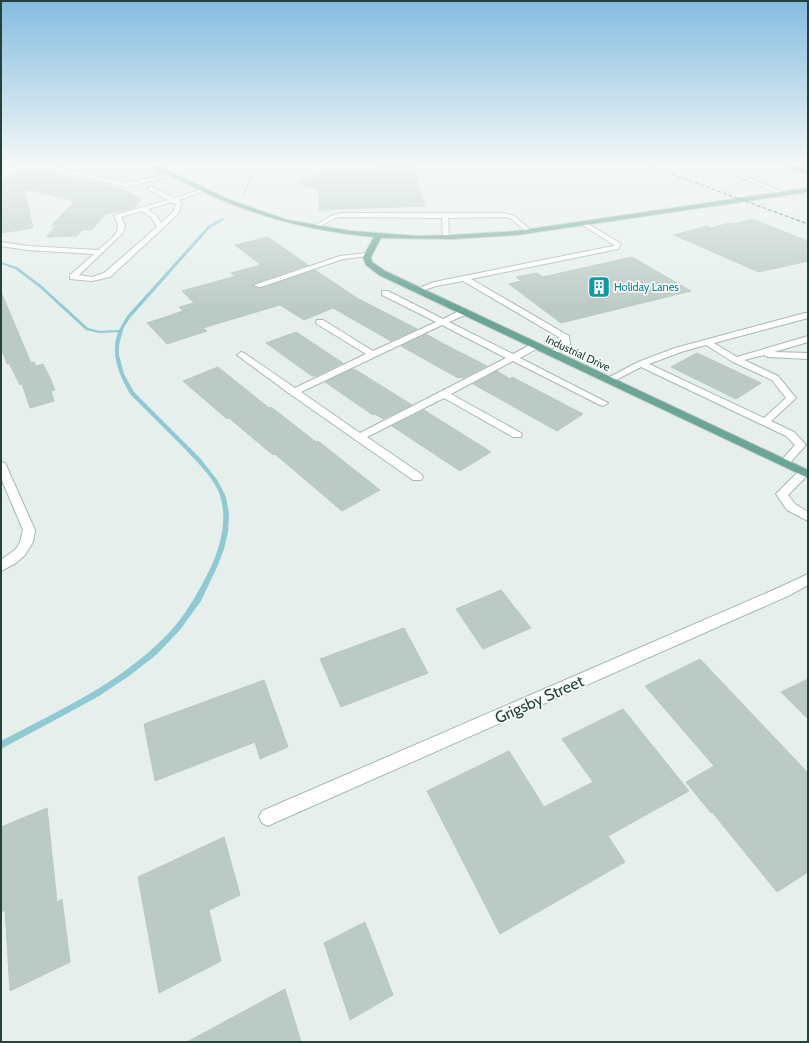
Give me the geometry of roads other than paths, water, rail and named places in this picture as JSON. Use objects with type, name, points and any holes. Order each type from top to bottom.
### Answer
[{"type":"main road","points":[[259,213],[315,227],[379,235],[446,237],[529,231],[651,213]]},
{"type":"main road","points":[[367,255],[379,235]]},
{"type":"main road","name":"Industrial Drive","points":[[367,255],[369,263],[376,270],[806,473]]},
{"type":"street","points":[[127,213],[117,216],[122,221],[123,227],[121,232],[73,277],[92,279],[107,275],[176,213]]},
{"type":"street","points":[[149,213],[154,216],[160,227]]},
{"type":"street","points":[[315,227],[333,216],[341,215],[504,215],[512,217],[529,231]]},
{"type":"street","points":[[446,216],[446,237]]},
{"type":"street","points":[[418,290],[434,284],[616,248],[618,244],[583,223]]},
{"type":"street","points":[[1,244],[27,248],[99,252]]},
{"type":"street","points":[[258,286],[342,257],[367,255]]},
{"type":"street","points":[[464,278],[566,338],[566,344],[552,353]]},
{"type":"street","points":[[386,293],[603,403]]},
{"type":"street","points":[[293,392],[464,312]]},
{"type":"street","points":[[608,380],[641,364],[678,350],[808,315]]},
{"type":"street","points":[[320,322],[372,354]]},
{"type":"street","points":[[736,360],[808,339]]},
{"type":"street","points":[[707,342],[736,360],[774,378],[791,398],[765,422]]},
{"type":"street","points":[[359,437],[535,346]]},
{"type":"street","points":[[757,354],[808,356]]},
{"type":"street","points":[[241,355],[417,477]]},
{"type":"street","points":[[641,364],[790,434],[805,445],[784,463]]},
{"type":"street","points":[[444,394],[517,435]]},
{"type":"street","points":[[1,465],[29,530],[28,539],[19,554],[1,566]]},
{"type":"street","points":[[806,473],[782,494],[791,507],[808,517]]},
{"type":"street","name":"Grigsby Street","points":[[268,817],[783,592],[808,579]]},
{"type":"waterway","points":[[1,745],[97,693],[126,674],[153,653],[177,628],[198,599],[215,565],[221,549],[226,523],[225,506],[220,489],[198,459],[132,393],[122,374],[117,355],[117,346],[122,327],[128,317],[209,227],[223,219]]},
{"type":"waterway","points":[[1,263],[16,268],[40,286],[87,329],[100,332],[120,331]]},
{"type":"railway","points":[[777,213],[808,224]]},
{"type":"place","name":"Holiday Lanes","points":[[599,287]]}]
